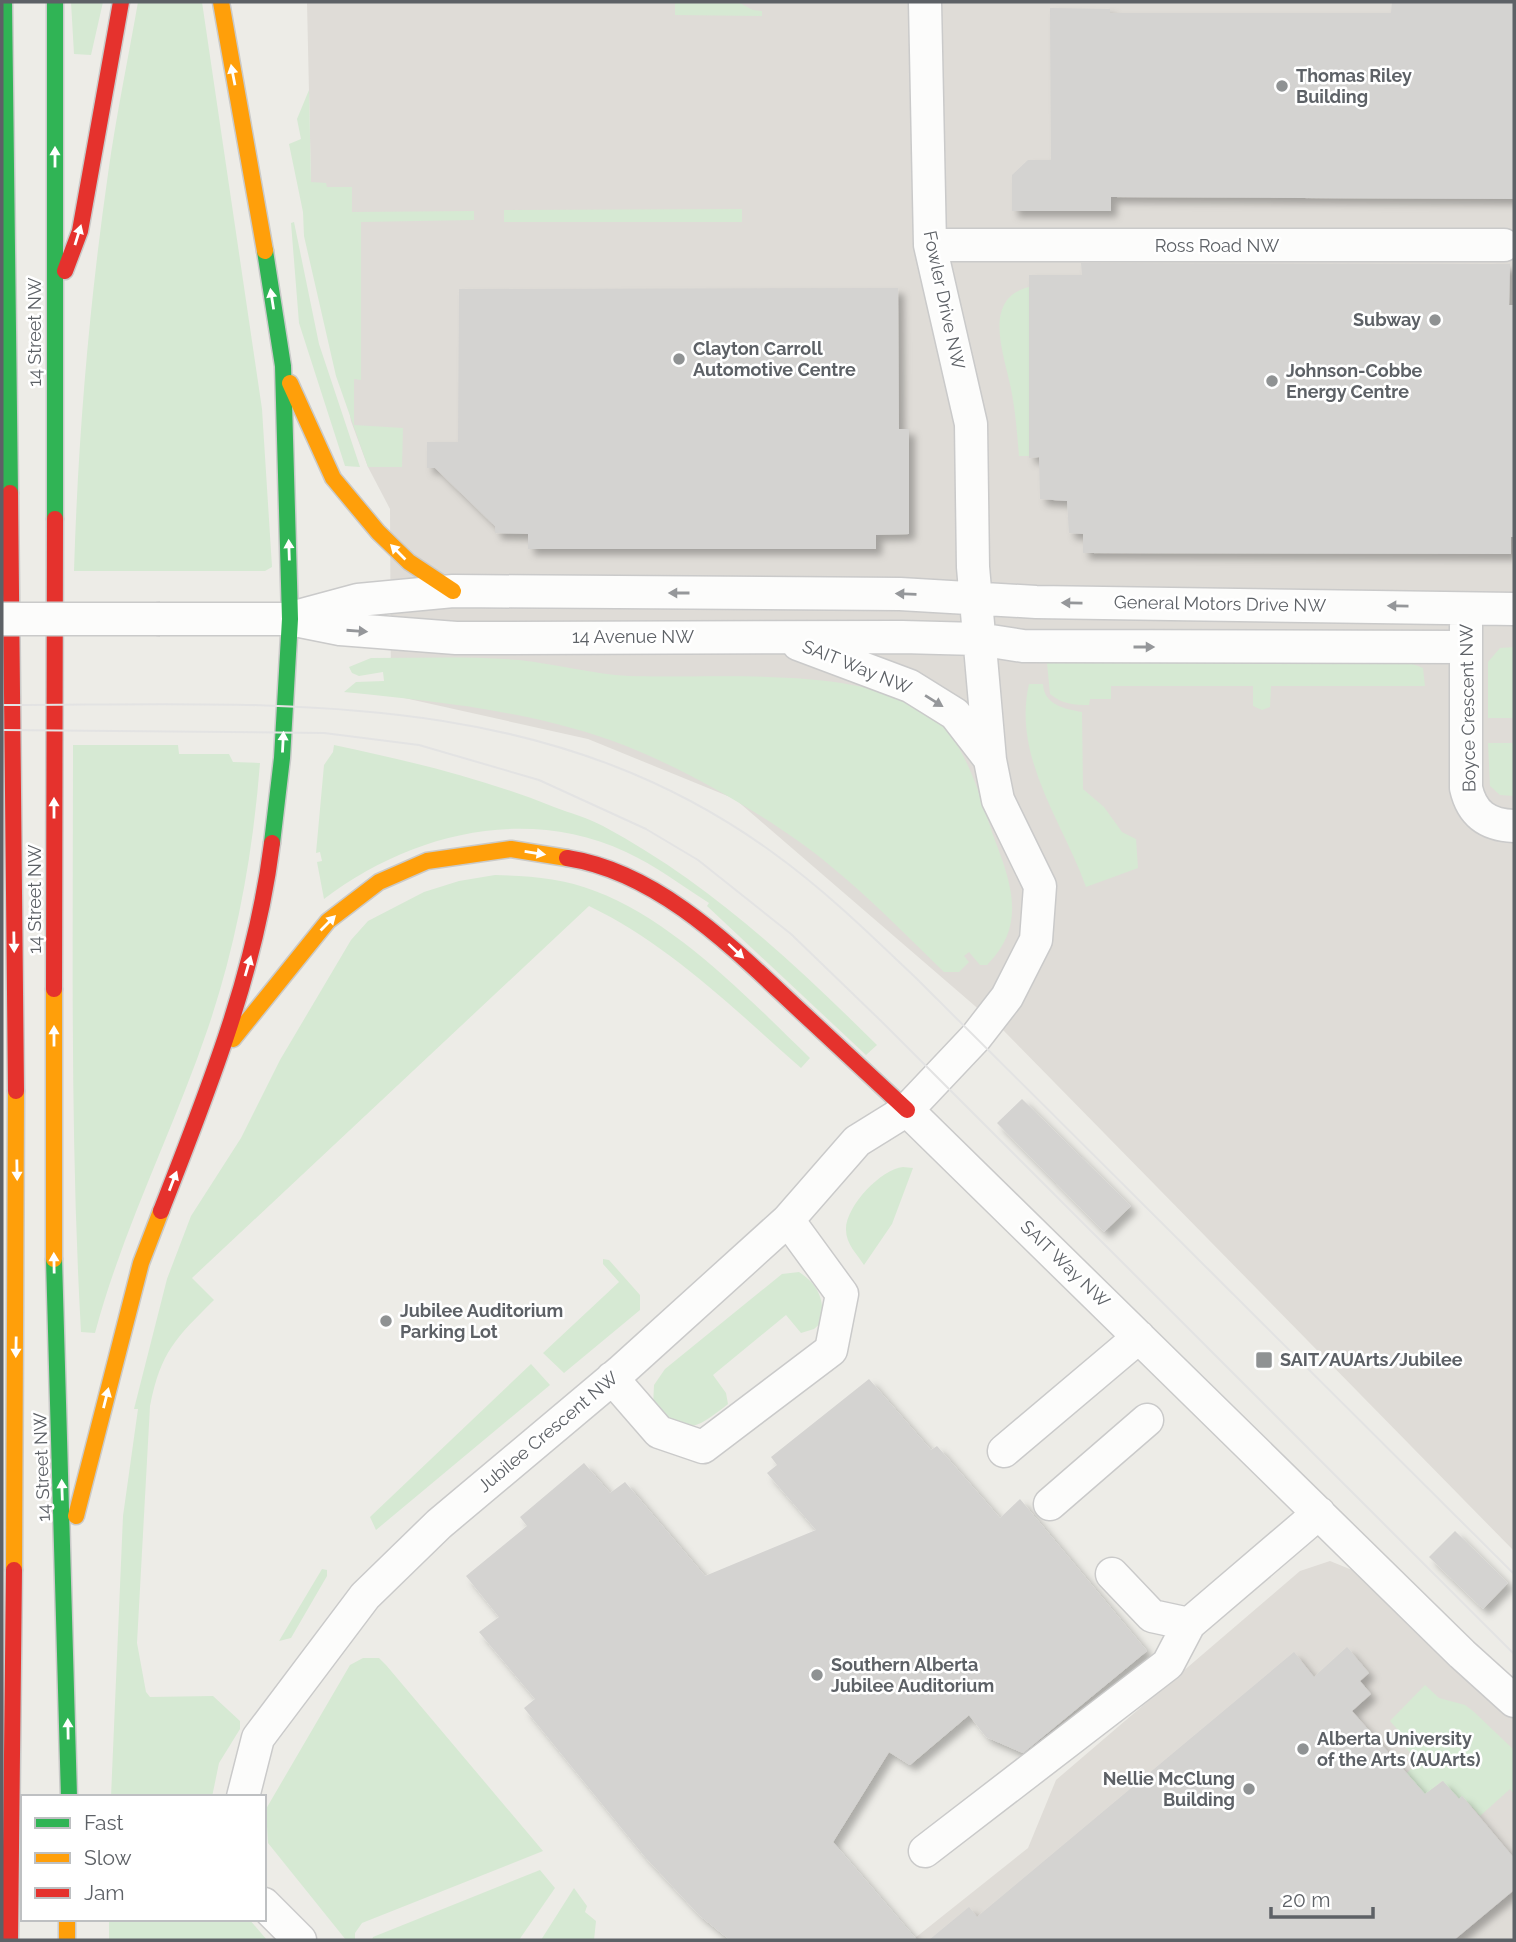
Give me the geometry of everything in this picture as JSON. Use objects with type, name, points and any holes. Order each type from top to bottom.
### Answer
[{"type":"main road","name":"14 Street NW","points":[[4,2],[3,111],[18,1229],[6,1820],[10,1940]]},
{"type":"main road","name":"14 Street NW","points":[[55,2],[54,1258],[65,1559],[69,1795]]},
{"type":"main road","points":[[55,299],[80,231],[121,2]]},
{"type":"main road","points":[[65,1559],[141,1263],[223,1052],[252,951],[268,874],[282,758],[290,619],[283,366],[254,183],[221,2]]},
{"type":"main road","points":[[283,366],[333,478],[378,532],[409,562],[453,591]]},
{"type":"main road","points":[[223,1052],[328,921],[379,883],[427,861],[511,849],[593,862],[658,894],[713,929],[907,1110]]},
{"type":"main road","points":[[2,1199],[18,1229]]},
{"type":"main road","points":[[67,1921],[67,1940]]},
{"type":"street","name":"Fowler Drive NW","points":[[925,2],[930,245],[971,424],[974,597]]},
{"type":"street","name":"Ross Road NW","points":[[930,245],[1504,245]]},
{"type":"street","name":"14 Avenue NW","points":[[290,619],[358,600],[453,591],[974,597]]},
{"type":"street","name":"General Motors Drive NW","points":[[974,597],[1036,602],[1466,607]]},
{"type":"street","name":"SAIT Way NW","points":[[974,597],[990,760],[998,800],[1040,886],[1036,940],[1007,997],[976,1037],[907,1110],[1514,1701]]},
{"type":"street","name":"Boyce Crescent NW","points":[[1514,609],[1466,607],[1465,648],[1466,788],[1471,807],[1485,820],[1514,826]]},
{"type":"street","name":"14 Avenue NW","points":[[2,619],[290,619],[340,629],[456,638],[978,639]]},
{"type":"street","name":"SAIT Way NW","points":[[780,637],[910,687],[955,713],[990,760]]},
{"type":"street","points":[[978,639],[1023,646],[1465,648]]},
{"type":"street","name":"Jubilee Crescent NW","points":[[244,1795],[258,1738],[365,1597],[439,1524],[612,1378],[788,1220],[857,1141],[907,1110]]},
{"type":"street","points":[[612,1378],[659,1432],[703,1447],[831,1350],[842,1294],[788,1220]]},
{"type":"street","points":[[1004,1451],[1139,1337]]},
{"type":"street","points":[[1050,1504],[1147,1420]]},
{"type":"street","points":[[925,1851],[1168,1664],[1189,1624],[1319,1513]]},
{"type":"street","points":[[1112,1574],[1152,1616],[1189,1624]]},
{"type":"street","points":[[266,1906],[300,1940]]},
{"type":"shaded area","points":[[307,2],[1514,2],[1514,1551],[1004,1031],[735,799],[588,739],[391,695],[390,509],[368,467],[351,421],[311,183]]},
{"type":"shaded area","name":"Alberta University of the Arts (AUArts)","points":[[1330,1561],[1357,1572],[1514,1718],[1514,1940],[868,1940],[897,1917],[915,1938],[1028,1848],[1056,1780],[1300,1571]]},
{"type":"green space","points":[[71,2],[103,2],[91,55],[74,54]]},
{"type":"green space","points":[[138,2],[202,2],[262,409],[272,567],[265,571],[74,571],[78,472],[95,273],[111,153]]},
{"type":"green space","points":[[675,2],[738,2],[753,10],[762,11],[762,16],[675,15]]},
{"type":"green space","points":[[309,90],[311,182],[326,183],[327,187],[352,187],[352,212],[474,211],[474,220],[361,222],[361,380],[354,379],[354,425],[403,428],[402,467],[368,467],[336,376],[304,236],[303,212],[289,144],[301,139],[297,119]]},
{"type":"green space","points":[[742,209],[742,222],[504,222],[504,210]]},
{"type":"green space","points":[[294,222],[319,344],[360,467],[345,466],[299,323],[291,223]]},
{"type":"green space","points":[[1029,287],[1029,456],[1019,456],[1000,326],[1001,313],[1006,302],[1015,293]]},
{"type":"green space","points":[[1514,647],[1514,718],[1488,718],[1488,662],[1500,648]]},
{"type":"green space","points":[[371,658],[519,660],[629,676],[782,677],[861,687],[896,696],[925,711],[940,723],[962,753],[1011,891],[1011,922],[1007,936],[987,965],[980,965],[969,952],[964,956],[969,962],[959,972],[944,972],[872,902],[827,863],[779,828],[694,778],[637,750],[545,721],[478,708],[344,692],[356,682],[384,681],[383,672],[359,676],[352,673],[349,667]]},
{"type":"green space","points":[[1047,663],[1410,663],[1423,668],[1425,686],[1271,686],[1270,707],[1262,710],[1253,706],[1253,686],[1111,686],[1111,699],[1090,699],[1089,705],[1078,705],[1064,702],[1050,694]]},
{"type":"green space","points":[[1029,684],[1043,684],[1047,697],[1056,705],[1082,712],[1083,789],[1104,807],[1122,832],[1136,839],[1138,868],[1086,887],[1042,788],[1034,763],[1026,711]]},
{"type":"green space","points":[[1488,743],[1514,743],[1514,796],[1500,795],[1490,786]]},
{"type":"green space","points":[[73,745],[178,745],[179,754],[229,754],[233,762],[260,763],[242,897],[218,996],[194,1066],[106,1294],[95,1333],[81,1332],[77,1259],[73,1039]]},
{"type":"green space","points":[[334,745],[473,779],[603,826],[679,872],[748,925],[877,1045],[866,1055],[707,906],[709,903],[637,857],[587,838],[548,830],[508,829],[430,843],[357,876],[324,899],[317,862],[322,861],[320,852],[316,853],[324,765],[333,752]]},
{"type":"green space","points":[[495,875],[558,880],[595,891],[625,904],[654,921],[710,964],[810,1058],[801,1068],[674,959],[647,939],[589,906],[192,1278],[214,1300],[172,1347],[154,1387],[150,1406],[137,1643],[146,1692],[150,1697],[213,1696],[240,1721],[240,1729],[219,1763],[212,1795],[111,1795],[123,1516],[138,1409],[134,1409],[167,1279],[191,1216],[241,1138],[280,1060],[351,940],[368,921],[424,892],[459,881]]},
{"type":"green space","points":[[913,1168],[892,1224],[864,1265],[848,1240],[847,1221],[858,1200],[875,1182],[894,1169]]},
{"type":"green space","points":[[603,1259],[609,1260],[640,1295],[640,1310],[564,1373],[543,1353],[619,1282],[603,1264]]},
{"type":"green space","points":[[799,1272],[811,1282],[818,1293],[823,1321],[814,1329],[801,1333],[786,1315],[713,1375],[726,1393],[728,1404],[699,1424],[683,1426],[674,1423],[653,1407],[654,1385],[665,1369],[782,1274]]},
{"type":"green space","points":[[531,1364],[550,1385],[376,1530],[370,1517]]},
{"type":"green space","points":[[322,1569],[327,1570],[327,1576],[291,1638],[279,1641]]},
{"type":"green space","points":[[363,1658],[379,1658],[386,1665],[543,1851],[362,1923],[355,1933],[355,1940],[346,1940],[268,1843],[266,1809],[350,1665]]},
{"type":"green space","points":[[1425,1685],[1439,1698],[1465,1705],[1514,1750],[1514,1794],[1510,1789],[1480,1816],[1462,1796],[1459,1799],[1442,1781],[1414,1804],[1397,1783],[1418,1762],[1401,1742],[1405,1738],[1390,1721]]},
{"type":"green space","points":[[540,1870],[555,1888],[519,1940],[372,1940],[373,1937]]},
{"type":"green space","points":[[574,1888],[587,1906],[585,1912],[596,1921],[594,1940],[541,1940]]},
{"type":"green space","points":[[109,1921],[251,1921],[267,1940],[109,1940]]},
{"type":"building","name":"Thomas Riley Building","points":[[1392,2],[1514,2],[1514,199],[1111,197],[1111,211],[1012,211],[1012,175],[1028,160],[1051,160],[1050,8],[1110,9],[1110,13],[1391,13]]},
{"type":"building","name":"Johnson-Cobbe Energy Centre","points":[[1081,263],[1510,264],[1509,305],[1514,305],[1514,537],[1511,537],[1511,554],[1083,553],[1083,534],[1069,533],[1067,501],[1040,499],[1039,457],[1029,458],[1029,275],[1082,275]]},
{"type":"building","name":"Clayton Carroll Automotive Centre","points":[[898,288],[899,429],[909,429],[909,534],[876,535],[876,549],[528,549],[528,534],[495,533],[495,526],[435,468],[427,468],[427,442],[458,442],[459,289]]},
{"type":"building","points":[[1022,1099],[1131,1206],[1104,1232],[997,1123]]},
{"type":"building","name":"Southern Alberta Jubilee Auditorium","points":[[869,1379],[931,1450],[937,1446],[1000,1518],[1020,1499],[1147,1651],[1023,1753],[986,1737],[969,1715],[910,1765],[889,1752],[833,1842],[917,1940],[730,1940],[699,1915],[645,1857],[524,1708],[535,1699],[479,1632],[499,1617],[466,1576],[527,1526],[520,1517],[584,1463],[610,1493],[625,1482],[705,1576],[816,1530],[767,1473],[777,1465],[771,1457]]},
{"type":"building","points":[[1455,1531],[1508,1583],[1483,1609],[1429,1557]]},
{"type":"building","name":"Alberta University of the Arts (AUArts)","points":[[1347,1647],[1369,1673],[1360,1681],[1371,1694],[1352,1711],[1425,1794],[1443,1781],[1459,1799],[1462,1796],[1514,1858],[1514,1890],[1454,1940],[929,1940],[969,1907],[977,1917],[1294,1652],[1314,1677]]},
{"type":"tram line","points":[[2,705],[204,704],[303,707],[401,715],[497,731],[592,758],[683,797],[772,852],[866,930],[1514,1574]]},
{"type":"tram line","points":[[2,730],[324,733],[419,745],[539,780],[646,829],[698,860],[791,934],[881,1021],[1514,1654]]},
{"type":"traffic: fast","points":[[4,2],[10,493]]},
{"type":"traffic: fast","points":[[55,2],[55,519]]},
{"type":"traffic: fast","points":[[265,251],[283,366],[290,619],[282,758],[272,843]]},
{"type":"traffic: fast","points":[[54,1259],[69,1795]]},
{"type":"traffic: slow","points":[[221,2],[265,251]]},
{"type":"traffic: slow","points":[[290,383],[333,478],[378,532],[409,562],[453,591]]},
{"type":"traffic: slow","points":[[233,1039],[328,921],[379,882],[427,861],[511,849],[567,858]]},
{"type":"traffic: slow","points":[[54,989],[54,1259]]},
{"type":"traffic: slow","points":[[14,1570],[16,1091]]},
{"type":"traffic: slow","points":[[76,1516],[141,1263],[161,1211]]},
{"type":"traffic: slow","points":[[67,1921],[67,1940]]},
{"type":"traffic: jam","points":[[65,271],[80,231],[121,2]]},
{"type":"traffic: jam","points":[[10,493],[16,1091]]},
{"type":"traffic: jam","points":[[54,989],[55,519]]},
{"type":"traffic: jam","points":[[161,1211],[213,1076],[242,984],[255,938],[272,843]]},
{"type":"traffic: jam","points":[[567,858],[600,866],[631,878],[690,914],[743,958],[907,1110]]},
{"type":"traffic: jam","points":[[10,1940],[14,1570]]},
{"type":"place","name":"Thomas Riley Building","points":[[1282,86]]},
{"type":"place","name":"Subway","points":[[1435,320]]},
{"type":"place","name":"Clayton Carroll Automotive Centre","points":[[679,359]]},
{"type":"place","name":"Johnson-Cobbe Energy Centre","points":[[1272,381]]},
{"type":"place","name":"Jubilee Auditorium Parking Lot","points":[[386,1321]]},
{"type":"place","name":"SAIT/AUArts/Jubilee","points":[[1264,1360]]},
{"type":"place","name":"Southern Alberta Jubilee Auditorium","points":[[817,1675]]},
{"type":"place","name":"Alberta University of the Arts (AUArts)","points":[[1303,1749]]},
{"type":"place","name":"Nellie McClung Building","points":[[1249,1789]]}]
